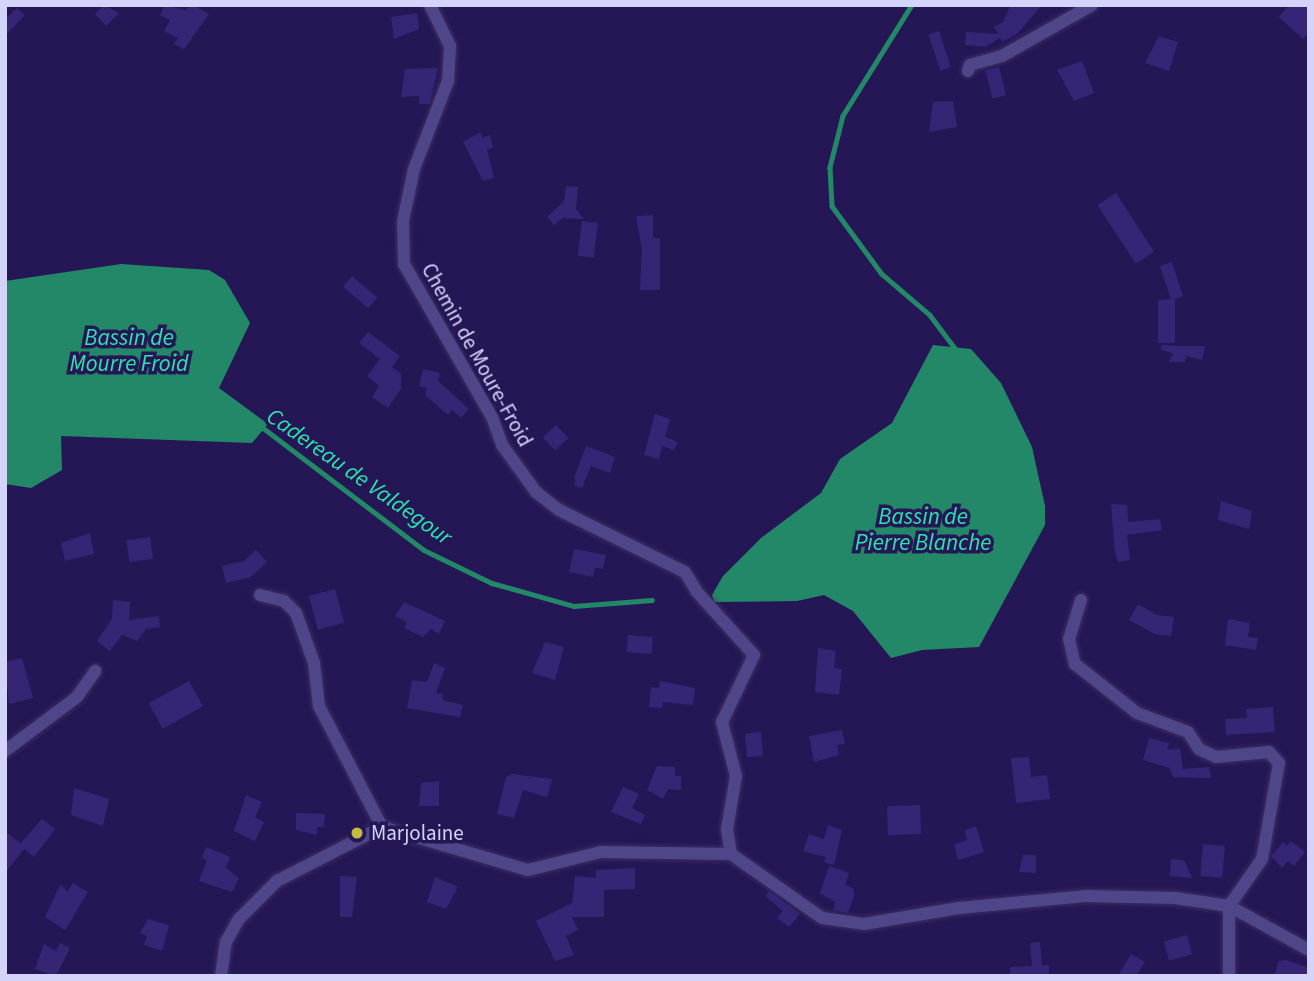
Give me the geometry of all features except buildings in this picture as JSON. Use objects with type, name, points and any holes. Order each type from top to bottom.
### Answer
[{"type":"street","name":"Chemin de Moure-Froid","points":[[430,5],[450,46],[448,81],[414,169],[400,247],[404,264],[492,417],[502,445],[536,492],[559,510],[685,572],[697,592],[754,655],[722,722],[736,776],[727,829],[731,854]]},
{"type":"street","points":[[968,71],[970,65],[1002,56],[1092,5]]},
{"type":"street","points":[[260,595],[284,601],[296,613],[314,663],[319,706],[382,827]]},
{"type":"street","points":[[1081,600],[1069,639],[1075,664],[1137,713],[1188,733],[1199,749],[1216,757],[1269,752],[1279,763],[1262,859],[1229,906],[1229,976]]},
{"type":"street","points":[[5,751],[77,697],[95,671]]},
{"type":"street","points":[[221,976],[226,942],[239,919],[277,881],[382,827],[528,870],[601,852],[731,854],[822,918],[864,924],[959,908],[1087,896],[1175,898],[1229,906],[1309,950]]},
{"type":"water","name":"Bassin de Mourre Froid","points":[[121,264],[209,270],[225,280],[250,323],[219,388],[268,424],[252,443],[61,436],[62,470],[31,488],[5,484],[5,281]]},
{"type":"water","name":"Bassin de Pierre Blanche","points":[[933,345],[971,349],[1001,383],[1032,447],[1045,506],[1045,525],[979,647],[922,650],[891,658],[853,611],[824,595],[797,601],[714,602],[712,595],[723,576],[761,538],[821,493],[840,459],[892,423]]},
{"type":"waterway","name":"Cadereau de Valdegour","points":[[912,5],[843,116],[830,167],[832,206],[882,274],[930,315],[957,351]]},
{"type":"waterway","name":"Cadereau de Valdegour","points":[[262,427],[424,550],[492,583],[574,606],[652,600]]},
{"type":"place","name":"Marjolaine","points":[[357,833]]}]
